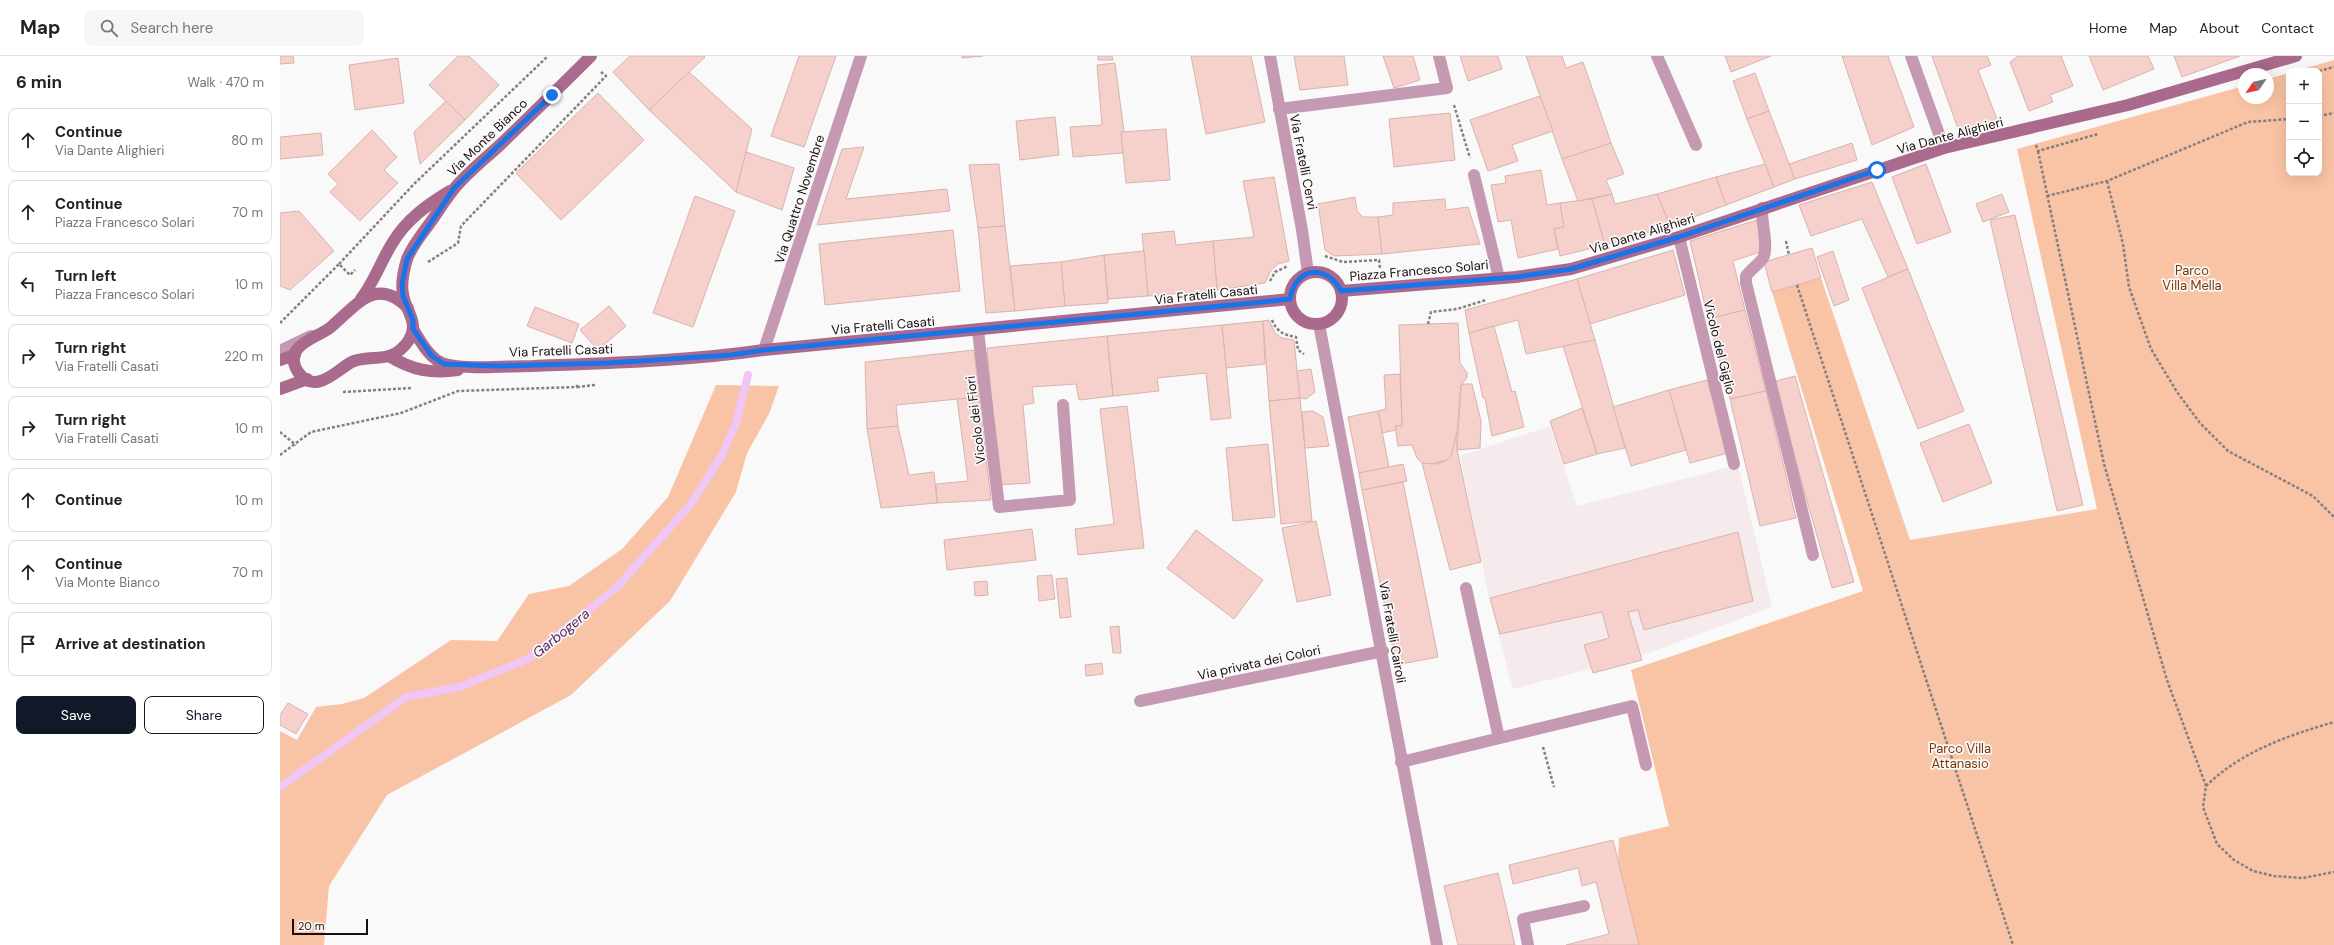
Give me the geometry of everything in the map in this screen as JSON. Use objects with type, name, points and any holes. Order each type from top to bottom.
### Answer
[{"type":"street","name":"Via Monte Bianco","points":[[295,355],[298,348],[312,336],[326,330],[361,299],[371,286],[387,252],[404,226],[428,204],[454,188],[591,56]]},
{"type":"street","name":"Via Quattro Novembre","points":[[764,350],[861,56]]},
{"type":"street","name":"Via Fratelli Cervi","points":[[1270,56],[1302,230],[1308,273]]},
{"type":"street","points":[[1279,108],[1447,88],[1439,56]]},
{"type":"street","points":[[1658,56],[1696,145]]},
{"type":"street","points":[[1911,56],[1944,148]]},
{"type":"street","name":"Via Dante Alighieri","points":[[1571,269],[1679,237],[1944,148],[2128,105],[2296,56]]},
{"type":"street","name":"Piazza Francesco Solari","points":[[1474,175],[1499,278]]},
{"type":"street","name":"Via Monte Bianco","points":[[413,329],[413,320],[402,290],[407,259],[454,188]]},
{"type":"street","points":[[1762,208],[1761,219],[1765,240],[1764,257],[1746,276],[1746,283],[1813,555]]},
{"type":"street","name":"Vicolo del Giglio","points":[[1679,237],[1734,464]]},
{"type":"street","name":"Piazza Francesco Solari","points":[[1341,291],[1499,278],[1571,269]]},
{"type":"street","points":[[1308,273],[1295,283],[1290,299],[1296,314],[1303,320],[1319,324]]},
{"type":"street","name":"Piazza Francesco Solari","points":[[1308,273],[1324,273],[1330,276],[1336,282],[1341,291],[1341,304],[1338,311],[1330,319],[1319,324]]},
{"type":"street","points":[[361,299],[370,295],[391,295],[400,300],[408,308]]},
{"type":"street","name":"Via Fratelli Casati","points":[[413,329],[432,356],[444,364],[479,366],[576,364],[731,355],[764,350],[1290,299]]},
{"type":"street","name":"Via Fratelli Cairoli","points":[[1319,324],[1383,651],[1401,762],[1437,945]]},
{"type":"street","points":[[280,360],[295,355],[295,364],[299,373],[307,379],[316,381],[328,379],[355,360],[378,359],[389,356],[404,344],[413,329]]},
{"type":"street","name":"Vicolo dei Fiori","points":[[978,330],[1000,507],[1070,500],[1063,405]]},
{"type":"street","points":[[280,351],[301,339],[312,336]]},
{"type":"street","name":"Via Fratelli Casati","points":[[389,356],[418,370],[439,373],[479,366]]},
{"type":"street","points":[[280,389],[307,379]]},
{"type":"street","points":[[1466,588],[1499,738]]},
{"type":"street","name":"Via privata dei Colori","points":[[1140,701],[1383,651]]},
{"type":"street","points":[[1401,762],[1632,706],[1646,765]]},
{"type":"street","points":[[1528,945],[1523,919],[1584,906]]},
{"type":"path","points":[[339,264],[414,184],[548,56]]},
{"type":"path","points":[[2322,70],[2334,67]]},
{"type":"path","points":[[1447,88],[1458,117],[1474,175]]},
{"type":"path","points":[[2322,115],[2334,113]]},
{"type":"path","points":[[2047,196],[2107,181],[2248,122],[2286,119]]},
{"type":"path","points":[[2038,151],[2104,464],[2167,680],[2206,786],[2203,807],[2217,844],[2234,860],[2253,871],[2274,876],[2303,878],[2334,872]]},
{"type":"path","points":[[2107,181],[2123,244],[2129,287],[2151,349],[2177,392],[2200,423],[2228,451],[2313,496],[2334,517]]},
{"type":"path","points":[[1797,285],[2013,945]]},
{"type":"path","points":[[452,390],[577,387],[576,364]]},
{"type":"path","points":[[341,392],[418,388]]},
{"type":"path","points":[[280,455],[296,445],[311,432],[401,413],[458,391]]},
{"type":"path","points":[[280,432],[296,445]]},
{"type":"path","points":[[2206,786],[2230,766],[2276,740],[2334,722]]},
{"type":"path","points":[[1538,729],[1554,787]]},
{"type":"shaded area","points":[[1550,426],[1577,506],[1738,465],[1772,607],[1643,655],[1513,689],[1489,598],[1460,456]]},
{"type":"green space","points":[[2334,60],[2334,945],[1639,945],[1618,860],[1619,838],[1669,826],[1631,670],[1863,591],[1772,292],[1821,278],[1910,540],[2097,509],[2017,149],[2238,88],[2238,104],[2274,104],[2274,77],[2286,74],[2286,176],[2322,176],[2322,68],[2306,68]]},
{"type":"green space","points":[[716,385],[779,386],[769,414],[747,453],[736,492],[670,601],[571,695],[387,795],[329,886],[324,945],[280,945],[280,731],[297,740],[316,707],[342,704],[364,698],[451,640],[497,641],[529,594],[569,586],[622,549],[668,497]]},
{"type":"building","points":[[280,56],[293,56],[294,63],[280,64]]},
{"type":"building","points":[[458,56],[469,56],[499,85],[465,120],[429,85]]},
{"type":"building","points":[[630,56],[705,57],[649,110],[613,72]]},
{"type":"building","points":[[799,56],[836,56],[804,147],[771,136]]},
{"type":"building","points":[[962,56],[983,56],[962,58]]},
{"type":"building","points":[[1098,56],[1112,56],[1113,60],[1098,60]]},
{"type":"building","points":[[1191,56],[1251,56],[1265,122],[1206,134]]},
{"type":"building","points":[[1294,56],[1344,56],[1348,85],[1300,90]]},
{"type":"building","points":[[1383,56],[1413,56],[1420,80],[1394,88]]},
{"type":"building","points":[[1460,56],[1498,56],[1502,69],[1468,81]]},
{"type":"building","points":[[1526,56],[1562,56],[1566,68],[1583,62],[1611,143],[1562,159]]},
{"type":"building","points":[[1725,56],[1771,56],[1731,72]]},
{"type":"building","points":[[1842,56],[1888,56],[1914,127],[1872,145]]},
{"type":"building","points":[[1932,56],[1987,56],[1991,65],[1978,70],[1997,119],[1968,130],[1957,126]]},
{"type":"building","points":[[2018,56],[2061,56],[2073,86],[2050,95],[2053,102],[2029,111],[2010,62]]},
{"type":"building","points":[[2089,56],[2148,56],[2154,69],[2103,90]]},
{"type":"building","points":[[2174,56],[2240,56],[2182,77]]},
{"type":"building","points":[[398,58],[404,103],[355,110],[349,65]]},
{"type":"building","points":[[1115,63],[1124,132],[1121,132],[1123,153],[1073,157],[1070,127],[1102,125],[1097,65]]},
{"type":"building","points":[[689,72],[752,129],[736,192],[649,110]]},
{"type":"building","points":[[1755,73],[1769,111],[1747,119],[1733,81]]},
{"type":"building","points":[[598,93],[644,140],[561,220],[516,173]]},
{"type":"building","points":[[1540,96],[1553,131],[1512,145],[1518,161],[1488,171],[1470,120]]},
{"type":"building","points":[[446,101],[465,120],[420,164],[414,132]]},
{"type":"building","points":[[1769,111],[1795,179],[1774,187],[1747,119]]},
{"type":"building","points":[[1450,113],[1455,160],[1394,167],[1389,119]]},
{"type":"building","points":[[1055,117],[1059,155],[1020,160],[1016,121]]},
{"type":"building","points":[[1166,129],[1170,180],[1126,183],[1121,132]]},
{"type":"building","points":[[372,130],[397,157],[384,170],[398,183],[360,221],[330,192],[338,184],[328,174]]},
{"type":"building","points":[[321,133],[323,155],[280,159],[280,137]]},
{"type":"building","points":[[1611,143],[1624,174],[1606,180],[1612,194],[1578,201],[1562,159]]},
{"type":"building","points":[[1852,143],[1857,160],[1795,179],[1789,164]]},
{"type":"building","points":[[864,147],[846,199],[947,189],[950,211],[817,225],[842,149]]},
{"type":"building","points":[[746,152],[794,168],[782,210],[736,192]]},
{"type":"building","points":[[999,164],[1005,226],[978,228],[969,165]]},
{"type":"building","points":[[1765,164],[1774,187],[1726,205],[1716,177]]},
{"type":"building","points":[[1926,164],[1951,232],[1917,244],[1892,177]]},
{"type":"building","points":[[1541,170],[1547,205],[1560,203],[1564,227],[1554,229],[1558,249],[1518,258],[1511,220],[1498,222],[1491,185],[1506,183],[1505,176]]},
{"type":"building","points":[[1274,177],[1289,261],[1278,264],[1271,270],[1265,283],[1217,290],[1213,241],[1254,237],[1243,181]]},
{"type":"building","points":[[1716,177],[1726,205],[1670,226],[1657,194]]},
{"type":"building","points":[[1872,182],[1908,269],[1888,277],[1862,219],[1811,236],[1799,205]]},
{"type":"building","points":[[1612,194],[1615,204],[1657,194],[1670,226],[1605,245],[1592,199]]},
{"type":"building","points":[[2002,194],[2009,212],[1983,222],[1976,204]]},
{"type":"building","points":[[695,196],[735,211],[693,327],[653,313]]},
{"type":"building","points":[[1355,197],[1357,211],[1363,217],[1378,217],[1382,254],[1334,256],[1325,250],[1318,204]]},
{"type":"building","points":[[1445,199],[1446,210],[1468,207],[1480,244],[1382,254],[1378,217],[1393,215],[1393,203]]},
{"type":"building","points":[[1592,199],[1605,245],[1560,256],[1554,229],[1564,227],[1560,203]]},
{"type":"building","points":[[299,211],[334,251],[290,290],[280,286],[280,213]]},
{"type":"building","points":[[2015,215],[2083,505],[2057,511],[1990,220]]},
{"type":"building","points":[[1757,220],[1763,251],[1733,261],[1745,310],[1708,319],[1690,241]]},
{"type":"building","points":[[1005,226],[1015,311],[986,313],[978,228]]},
{"type":"building","points":[[953,230],[960,291],[825,305],[819,244]]},
{"type":"building","points":[[1174,231],[1176,245],[1213,241],[1217,290],[1148,296],[1142,234]]},
{"type":"building","points":[[1812,248],[1821,278],[1772,292],[1764,262]]},
{"type":"building","points":[[1673,250],[1685,295],[1590,324],[1577,279]]},
{"type":"building","points":[[1144,251],[1148,296],[1108,299],[1104,255]]},
{"type":"building","points":[[1833,251],[1849,300],[1834,306],[1817,257]]},
{"type":"building","points":[[1104,255],[1108,303],[1065,306],[1061,262]]},
{"type":"building","points":[[1061,262],[1065,306],[1015,311],[1010,266]]},
{"type":"building","points":[[1908,269],[1964,411],[1918,429],[1862,288]]},
{"type":"building","points":[[1577,279],[1595,340],[1526,354],[1518,320],[1469,333],[1465,310]]},
{"type":"building","points":[[609,306],[626,326],[598,350],[580,330]]},
{"type":"building","points":[[535,307],[579,324],[572,343],[527,326]]},
{"type":"building","points":[[1745,310],[1766,391],[1730,399],[1708,319]]},
{"type":"building","points":[[1269,320],[1275,333],[1282,338],[1294,340],[1300,398],[1269,401],[1263,321]]},
{"type":"building","points":[[1263,321],[1265,364],[1226,368],[1222,325]]},
{"type":"building","points":[[1458,323],[1460,363],[1467,373],[1467,378],[1461,385],[1457,432],[1451,456],[1447,460],[1428,465],[1422,463],[1417,458],[1412,445],[1398,446],[1395,426],[1402,426],[1399,325]]},
{"type":"building","points":[[1222,325],[1231,418],[1211,420],[1206,373],[1157,378],[1159,391],[1113,396],[1107,336]]},
{"type":"building","points":[[1494,326],[1512,392],[1515,391],[1524,427],[1492,436],[1485,398],[1483,398],[1469,333]]},
{"type":"building","points":[[1107,336],[1113,396],[1079,400],[1076,384],[1032,387],[1034,403],[1023,405],[1030,483],[999,485],[987,348]]},
{"type":"building","points":[[1595,340],[1625,448],[1597,454],[1563,346]]},
{"type":"building","points":[[974,350],[979,397],[896,405],[898,426],[867,429],[865,362]]},
{"type":"building","points":[[1311,369],[1315,392],[1306,399],[1300,398],[1297,371]]},
{"type":"building","points":[[1400,374],[1402,426],[1395,426],[1396,430],[1382,433],[1378,411],[1386,409],[1384,375]]},
{"type":"building","points":[[1795,376],[1854,582],[1832,588],[1773,382]]},
{"type":"building","points":[[1707,380],[1728,453],[1690,463],[1669,390]]},
{"type":"building","points":[[1472,384],[1481,421],[1480,448],[1457,450],[1461,385]]},
{"type":"building","points":[[1669,390],[1686,450],[1631,466],[1613,407]]},
{"type":"building","points":[[1766,391],[1796,518],[1760,526],[1730,399]]},
{"type":"building","points":[[979,397],[991,500],[937,503],[936,484],[968,481],[957,399]]},
{"type":"building","points":[[1300,398],[1312,521],[1281,524],[1269,401]]},
{"type":"building","points":[[1127,406],[1144,548],[1078,555],[1075,529],[1114,524],[1100,409]]},
{"type":"building","points":[[1582,408],[1597,454],[1564,464],[1550,421]]},
{"type":"building","points":[[1313,411],[1323,417],[1329,446],[1305,448],[1302,412]]},
{"type":"building","points":[[1378,411],[1389,467],[1359,473],[1348,417]]},
{"type":"building","points":[[1969,424],[1992,483],[1943,502],[1920,443]]},
{"type":"building","points":[[898,426],[909,475],[934,472],[937,503],[881,508],[867,429]]},
{"type":"building","points":[[1457,432],[1457,450],[1481,562],[1450,570],[1422,463],[1437,464],[1447,460],[1451,456]]},
{"type":"building","points":[[1268,444],[1275,517],[1233,521],[1226,448]]},
{"type":"building","points":[[1403,464],[1407,481],[1362,490],[1359,473]]},
{"type":"building","points":[[1403,482],[1438,657],[1396,665],[1362,490]]},
{"type":"building","points":[[1316,521],[1331,595],[1297,602],[1282,528]]},
{"type":"building","points":[[1032,529],[1036,560],[947,570],[944,540]]},
{"type":"building","points":[[1196,530],[1263,580],[1234,619],[1167,568]]},
{"type":"building","points":[[1738,532],[1753,601],[1644,630],[1638,610],[1628,612],[1642,660],[1593,673],[1584,645],[1609,638],[1602,612],[1500,634],[1490,598]]},
{"type":"building","points":[[1052,575],[1055,599],[1039,601],[1037,576]]},
{"type":"building","points":[[1067,578],[1071,617],[1060,618],[1056,579]]},
{"type":"building","points":[[987,581],[988,595],[975,596],[974,582]]},
{"type":"building","points":[[1119,626],[1121,653],[1113,653],[1110,627]]},
{"type":"building","points":[[1102,663],[1103,674],[1086,676],[1085,665]]},
{"type":"building","points":[[288,703],[308,714],[296,734],[280,725],[280,715]]},
{"type":"building","points":[[1613,840],[1639,945],[1566,945],[1609,934],[1596,882],[1582,886],[1578,868],[1513,884],[1509,865]]},
{"type":"building","points":[[1498,873],[1515,945],[1458,945],[1444,886]]},
{"type":"waterway","name":"Garbogera","points":[[280,787],[406,697],[459,687],[528,659],[617,587],[691,504],[722,455],[736,423],[748,375]]},
{"type":"route","points":[[552,95],[454,188],[407,259],[402,284],[403,296],[413,320],[413,329],[432,356],[444,364],[497,366],[608,363],[731,355],[764,350],[1253,303],[1290,299],[1291,290],[1295,283],[1308,273],[1316,272],[1324,273],[1330,276],[1336,282],[1341,291],[1382,289],[1449,281],[1516,277],[1571,269],[1679,237],[1877,170]]},
{"type":"park label","name":"Parco Villa Mella","points":[[2192,278]]},
{"type":"park label","name":"Parco Villa Attanasio","points":[[1960,756]]}]
